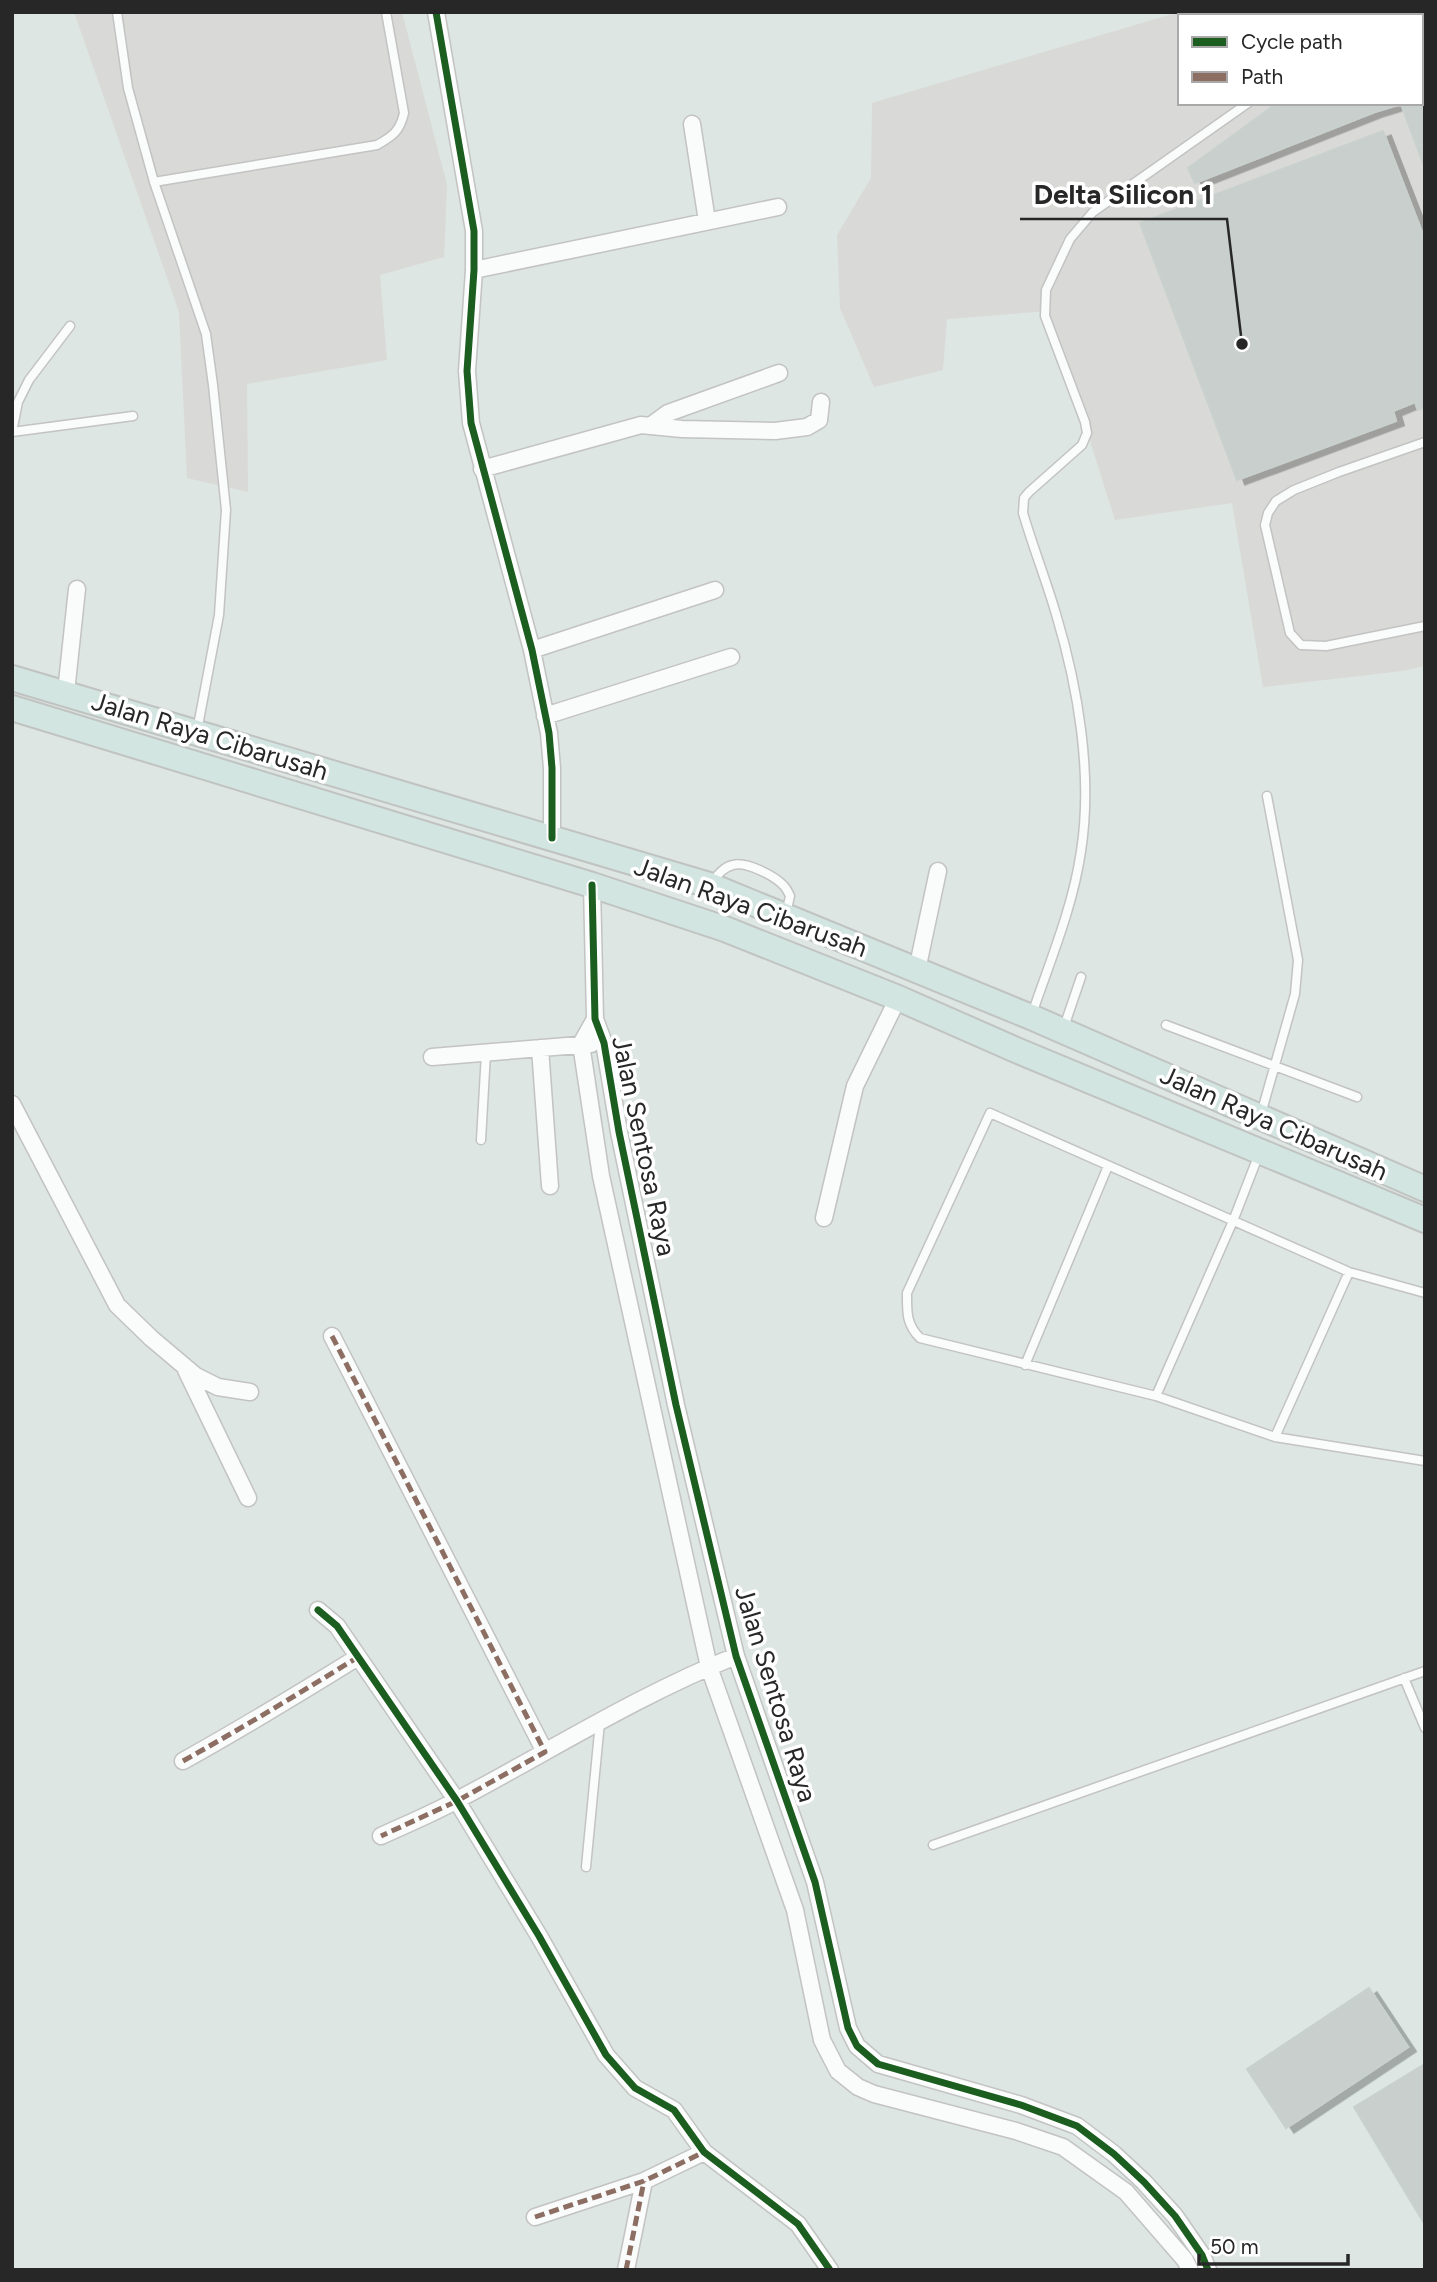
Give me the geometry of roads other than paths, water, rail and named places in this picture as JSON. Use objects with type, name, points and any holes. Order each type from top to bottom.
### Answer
[{"type":"main road","name":"Jalan Raya Cibarusah","points":[[12,678],[709,885],[1031,1017],[1425,1189]]},
{"type":"main road","name":"Jalan Raya Cibarusah","points":[[12,708],[592,885],[725,929],[898,998],[1016,1050],[1425,1220]]},
{"type":"street","points":[[436,12],[474,231],[467,371],[471,423],[532,650],[545,716],[552,768],[552,838]]},
{"type":"street","points":[[692,124],[707,221]]},
{"type":"street","points":[[474,270],[778,206]]},
{"type":"street","points":[[653,424],[668,413],[779,373]]},
{"type":"street","points":[[482,470],[630,426],[653,424],[682,429],[775,431],[807,428],[819,420],[821,402]]},
{"type":"street","points":[[66,692],[77,589]]},
{"type":"street","points":[[532,650],[715,590]]},
{"type":"street","points":[[545,716],[730,657]]},
{"type":"street","points":[[917,970],[938,871]]},
{"type":"street","name":"Jalan Sentosa Raya","points":[[592,885],[595,1019],[604,1043],[619,1132],[676,1405],[736,1656],[815,1882],[848,2028],[857,2046],[878,2064],[1021,2105],[1077,2126],[1114,2154],[1175,2216],[1202,2255],[1208,2270]]},
{"type":"street","points":[[824,1218],[855,1086],[898,998]]},
{"type":"street","name":"Jalan Sentosa Raya","points":[[595,1019],[581,1044],[601,1176],[709,1667],[795,1910],[822,2040],[838,2071],[858,2087],[874,2094],[1016,2131],[1063,2147],[1126,2192],[1185,2260],[1190,2270]]},
{"type":"street","points":[[432,1057],[604,1043]]},
{"type":"street","points":[[540,1048],[550,1186]]},
{"type":"street","points":[[12,1104],[117,1305],[185,1368],[218,1387],[250,1392]]},
{"type":"street","points":[[332,1336],[545,1752]]},
{"type":"street","points":[[185,1368],[248,1498]]},
{"type":"street","points":[[318,1610],[337,1626],[457,1801],[539,1936],[606,2054],[635,2088],[674,2110],[704,2152],[799,2224],[830,2270]]},
{"type":"street","points":[[381,1836],[457,1801],[600,1722],[736,1656]]},
{"type":"street","points":[[183,1761],[243,1725],[280,1707],[358,1657]]},
{"type":"street","points":[[536,2217],[644,2181],[704,2152]]},
{"type":"street","points":[[626,2270],[644,2181]]},
{"type":"lane","points":[[117,12],[128,88],[154,182],[206,334],[224,486],[226,510],[219,615],[197,733]]},
{"type":"lane","points":[[154,182],[377,145],[394,136],[401,126],[404,113],[386,12]]},
{"type":"lane","points":[[1031,1017],[1063,923],[1081,853],[1084,822],[1083,749],[1078,710],[1057,617],[1023,513],[1024,498],[1082,445],[1087,433],[1045,316],[1046,290],[1070,239],[1093,212],[1245,105]]},
{"type":"lane","points":[[70,326],[29,380],[18,402],[12,432],[133,416]]},
{"type":"lane","points":[[1425,442],[1294,490],[1276,501],[1265,524],[1290,633],[1301,645],[1326,646],[1425,626]]},
{"type":"lane","points":[[1260,1117],[1295,994],[1298,960],[1267,796]]},
{"type":"lane","points":[[1062,1031],[1082,977]]},
{"type":"lane","points":[[1166,1025],[1357,1097]]},
{"type":"lane","points":[[481,1140],[486,1053]]},
{"type":"lane","points":[[1425,1293],[1349,1272],[990,1113],[907,1293],[906,1320],[920,1338],[1156,1396],[1275,1437],[1425,1461]]},
{"type":"lane","points":[[1156,1396],[1233,1221],[1260,1152]]},
{"type":"lane","points":[[1025,1365],[1108,1166]]},
{"type":"lane","points":[[1275,1437],[1349,1272]]},
{"type":"lane","points":[[933,1845],[1425,1671]]},
{"type":"lane","points":[[1404,1678],[1425,1728]]},
{"type":"lane","points":[[586,1867],[600,1722]]},
{"type":"place","name":"Delta Silicon 1","points":[[1242,344]]}]
